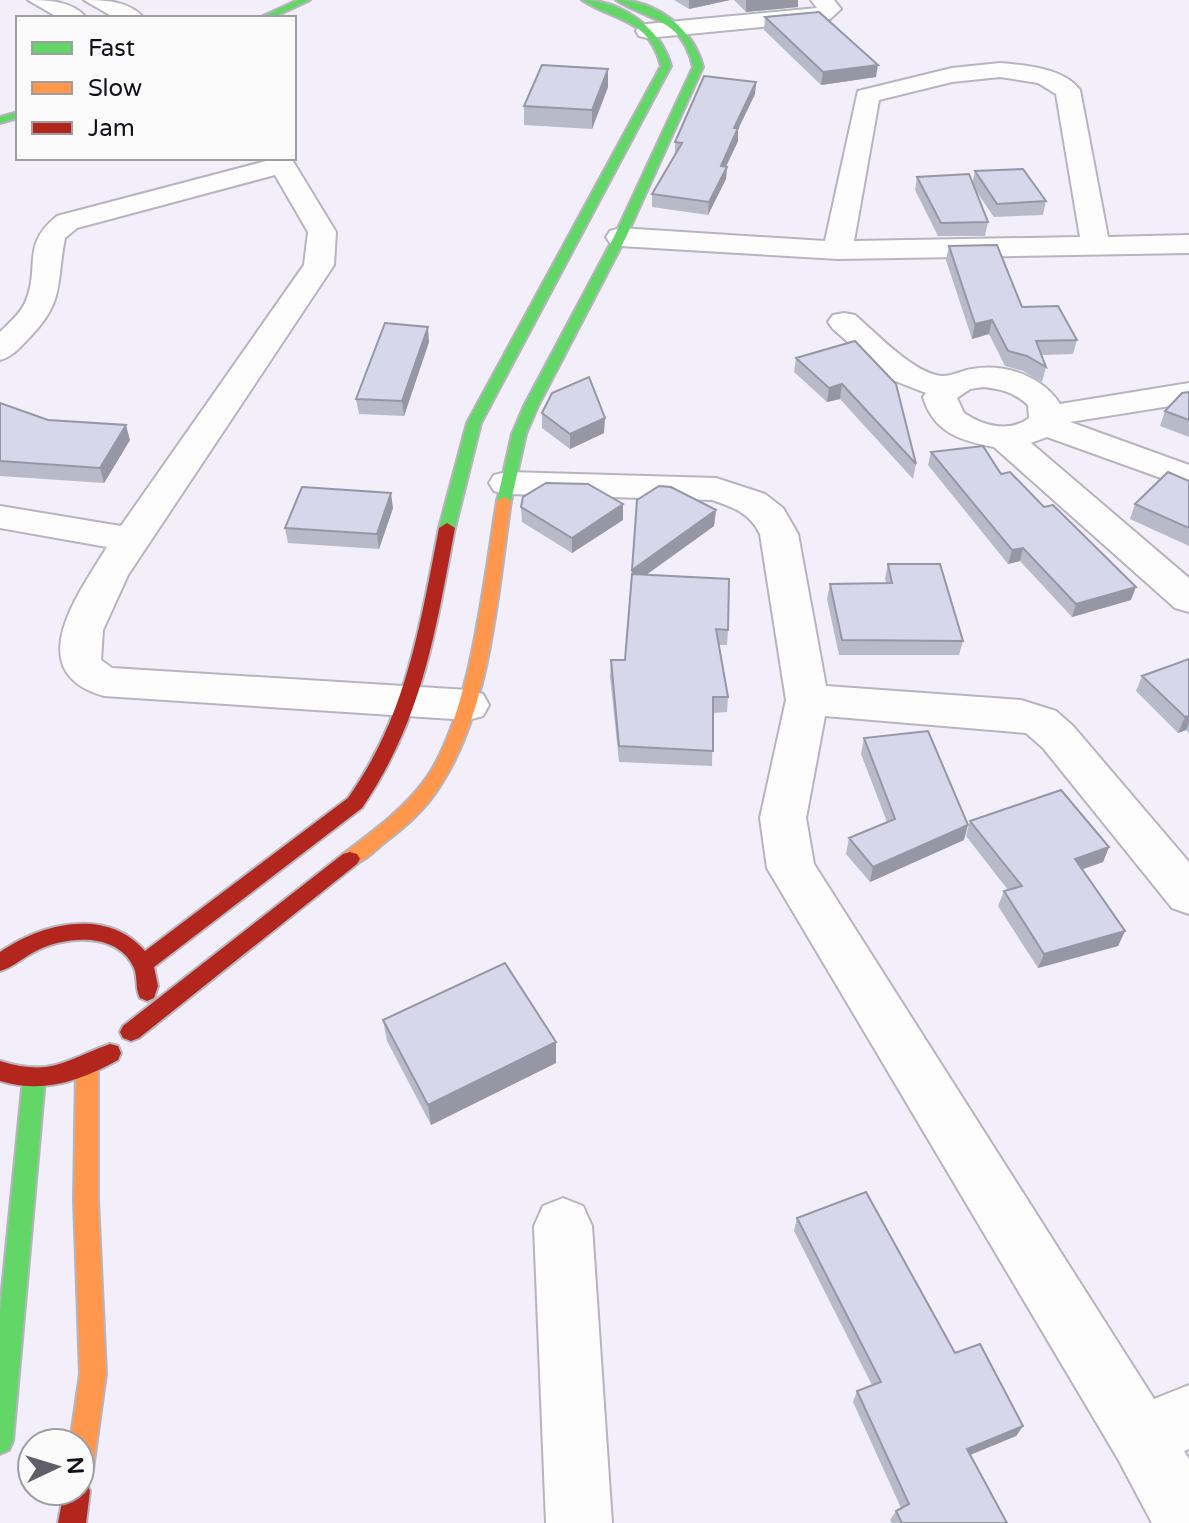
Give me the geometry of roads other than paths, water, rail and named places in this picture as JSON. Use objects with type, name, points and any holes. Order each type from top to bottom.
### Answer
[{"type":"street","points":[[39,0],[72,16]]},
{"type":"street","points":[[95,0],[129,16]]},
{"type":"street","points":[[144,963],[355,803],[377,778],[395,745],[411,701],[458,476],[474,423],[666,66],[664,52],[647,31],[630,18],[586,0]]},
{"type":"street","points":[[0,1071],[34,1079],[61,1076],[87,1067],[112,1051],[131,1032],[414,808],[444,766],[468,705],[507,483],[519,434],[620,237],[698,67],[698,55],[679,28],[650,10],[620,0]]},
{"type":"street","points":[[647,31],[822,14],[830,9],[822,0]]},
{"type":"street","points":[[260,8],[290,2]]},
{"type":"street","points":[[838,250],[867,96],[990,70],[1013,69],[1035,72],[1068,90],[1096,247]]},
{"type":"street","points":[[619,153],[658,158]]},
{"type":"street","points":[[0,350],[38,307],[52,234],[67,222],[279,162],[322,232],[319,265],[131,539],[81,633],[81,664],[89,674],[104,682],[468,705]]},
{"type":"street","points":[[620,237],[838,250],[1189,244]]},
{"type":"street","points":[[844,322],[902,372],[945,389]]},
{"type":"street","points":[[1045,420],[1046,406],[1040,397],[1016,382],[983,377],[968,379],[945,389],[940,397],[941,407],[957,424],[987,435],[1004,437],[1033,431],[1045,420],[1189,393]]},
{"type":"street","points":[[1045,420],[1189,477]]},
{"type":"street","points":[[1004,437],[1189,599]]},
{"type":"street","points":[[507,483],[716,489],[752,502],[770,516],[779,534],[807,700],[783,818],[791,868],[1165,1426],[1188,1523]]},
{"type":"street","points":[[0,517],[131,539]]},
{"type":"street","points":[[807,700],[1021,715],[1041,722],[1058,737],[1189,895]]},
{"type":"street","points":[[0,963],[27,944],[50,935],[73,931],[96,932],[116,938],[132,948],[144,963],[149,985],[145,1009],[131,1032]]},
{"type":"street","points":[[86,1427],[93,1374],[86,1200],[87,1067]]},
{"type":"street","points":[[0,1441],[34,1079]]},
{"type":"street","points":[[563,1226],[579,1523]]}]
